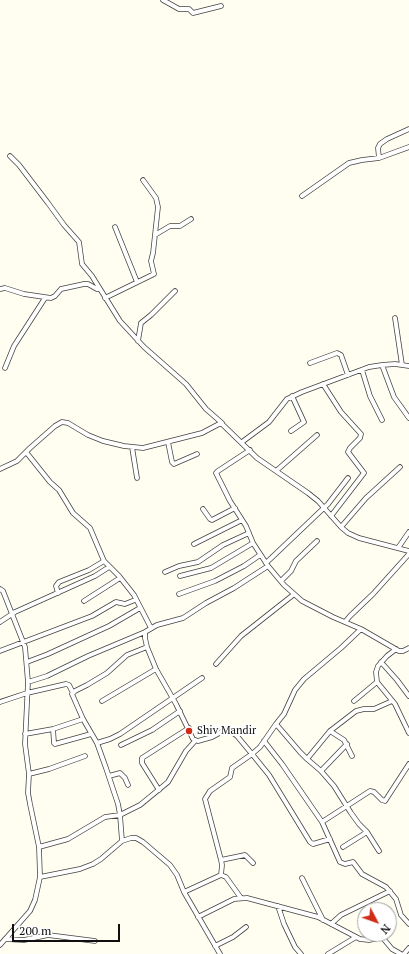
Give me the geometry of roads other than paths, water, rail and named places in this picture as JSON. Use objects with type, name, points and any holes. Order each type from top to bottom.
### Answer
[{"type":"street","points":[[163,0],[179,9],[189,9],[193,13],[221,6]]},
{"type":"street","points":[[379,158],[378,148],[380,144],[387,139],[409,130]]},
{"type":"street","points":[[302,196],[349,163],[379,158],[409,147]]},
{"type":"street","points":[[10,156],[19,165],[64,225],[79,242],[82,264],[92,276],[120,321],[138,341],[182,380],[206,409],[258,458],[308,493],[348,533],[359,538],[398,548],[409,553],[373,594],[345,622]]},
{"type":"street","points":[[105,298],[154,274],[151,261],[158,213],[157,202],[156,198],[143,180]]},
{"type":"street","points":[[155,235],[170,226],[180,226],[191,219]]},
{"type":"street","points":[[115,226],[137,282]]},
{"type":"street","points":[[0,289],[6,288],[24,294],[44,298],[53,298],[61,289],[84,284],[100,289]]},
{"type":"street","points":[[138,341],[141,323],[175,291]]},
{"type":"street","points":[[5,368],[14,346],[44,298]]},
{"type":"street","points":[[395,318],[402,365]]},
{"type":"street","points":[[310,363],[337,353],[341,356],[348,375]]},
{"type":"street","points":[[382,365],[394,397],[409,418]]},
{"type":"street","points":[[242,442],[268,422],[282,404],[292,396],[362,370],[382,365],[409,366]]},
{"type":"street","points":[[362,370],[370,396],[382,420]]},
{"type":"street","points":[[323,384],[341,412],[361,434],[360,438],[348,452],[364,473],[331,516]]},
{"type":"street","points":[[291,431],[304,422],[292,396]]},
{"type":"street","points":[[0,468],[17,461],[55,426],[62,422],[68,423],[88,435],[103,441],[143,448],[202,433],[219,424],[222,424]]},
{"type":"street","points":[[276,471],[317,435]]},
{"type":"street","points":[[168,442],[172,462],[174,464],[197,454]]},
{"type":"street","points":[[132,447],[138,478]]},
{"type":"street","points":[[250,450],[216,472],[234,508],[249,533],[252,543],[267,565],[293,595],[314,608],[361,629],[396,649],[402,651],[409,648]]},
{"type":"street","points":[[26,452],[50,482],[59,490],[73,513],[88,526],[104,561],[135,597],[135,600],[151,628]]},
{"type":"street","points":[[341,527],[366,498],[400,467]]},
{"type":"street","points":[[28,682],[47,676],[88,656],[145,632],[157,625],[185,617],[206,603],[234,588],[267,565],[324,508],[348,478]]},
{"type":"street","points":[[203,509],[212,520],[234,508]]},
{"type":"street","points":[[194,544],[242,520]]},
{"type":"street","points":[[398,548],[409,532]]},
{"type":"street","points":[[165,572],[179,566],[198,562],[223,545],[249,533]]},
{"type":"street","points":[[281,581],[292,572],[296,561],[317,541]]},
{"type":"street","points":[[180,576],[211,568],[252,543]]},
{"type":"street","points":[[179,594],[215,581],[244,566],[260,555]]},
{"type":"street","points":[[58,593],[56,586],[59,582],[89,570],[104,561]]},
{"type":"street","points":[[0,622],[13,614],[95,576],[109,567]]},
{"type":"street","points":[[84,601],[120,578]]},
{"type":"street","points":[[0,589],[3,591],[24,643],[27,662],[28,682],[25,734],[30,804],[39,847],[40,877],[35,900],[30,911],[0,945]]},
{"type":"street","points":[[216,664],[241,636],[293,595]]},
{"type":"street","points":[[0,651],[92,616],[116,602],[125,604],[135,600]]},
{"type":"street","points":[[27,662],[109,626],[140,608]]},
{"type":"street","points":[[221,875],[221,860],[204,799],[210,791],[230,777],[232,768],[252,754],[264,741],[284,714],[295,690],[304,679],[361,629]]},
{"type":"street","points":[[145,632],[144,638],[156,669],[195,741]]},
{"type":"street","points":[[73,693],[107,673],[127,655],[147,646]]},
{"type":"street","points":[[396,649],[381,662],[376,672],[377,682],[400,712],[409,733]]},
{"type":"street","points":[[381,662],[409,696]]},
{"type":"street","points":[[102,701],[156,669]]},
{"type":"street","points":[[97,743],[120,734],[202,678]]},
{"type":"street","points":[[354,701],[377,682]]},
{"type":"street","points":[[0,702],[27,693],[66,684],[70,686],[73,693],[72,697],[97,743],[109,776],[120,815],[122,841]]},
{"type":"street","points":[[307,758],[330,731],[356,710],[374,709],[392,701]]},
{"type":"street","points":[[121,745],[152,730],[180,711]]},
{"type":"street","points":[[25,734],[53,729],[83,719]]},
{"type":"street","points":[[276,724],[300,752],[322,771],[348,806],[358,824],[368,832],[379,851]]},
{"type":"street","points":[[160,790],[142,763],[142,758],[189,728]]},
{"type":"street","points":[[53,729],[54,743],[56,744],[91,734]]},
{"type":"street","points":[[39,847],[68,839],[105,817],[120,815],[140,805],[160,790],[174,774],[180,761],[195,741],[212,737],[223,730],[229,730],[237,736],[272,779],[310,842],[313,844],[330,838]]},
{"type":"street","points":[[330,731],[342,738],[347,744],[352,756]]},
{"type":"street","points":[[264,741],[282,764],[322,822],[340,862],[345,864],[353,862],[362,874],[380,883],[390,891],[396,899],[401,915],[409,924]]},
{"type":"street","points":[[322,771],[347,744]]},
{"type":"street","points":[[28,774],[48,769],[85,756]]},
{"type":"street","points":[[322,822],[370,791],[374,792],[385,801],[409,765]]},
{"type":"street","points":[[109,776],[120,773],[125,778],[128,785]]},
{"type":"street","points":[[343,847],[368,832]]},
{"type":"street","points":[[40,877],[80,869],[93,864],[122,841],[136,838],[162,857],[177,874],[184,892],[220,954]]},
{"type":"street","points":[[221,860],[245,856],[253,863]]},
{"type":"street","points":[[184,892],[221,875],[226,877],[241,898]]},
{"type":"street","points":[[302,878],[324,920]]},
{"type":"street","points":[[331,924],[341,915],[390,891]]},
{"type":"street","points":[[198,917],[227,902],[247,898],[304,913],[324,920],[356,937],[365,940],[382,937],[392,949],[401,954]]},
{"type":"street","points":[[278,906],[287,930],[300,954]]},
{"type":"street","points":[[215,946],[233,937],[246,927]]},
{"type":"street","points":[[5,939],[24,940],[48,936],[95,941]]},
{"type":"street","points":[[328,954],[356,937]]},
{"type":"street","points":[[404,954],[409,949]]},
{"type":"place","name":"Shiv Mandir","points":[[189,731]]}]
